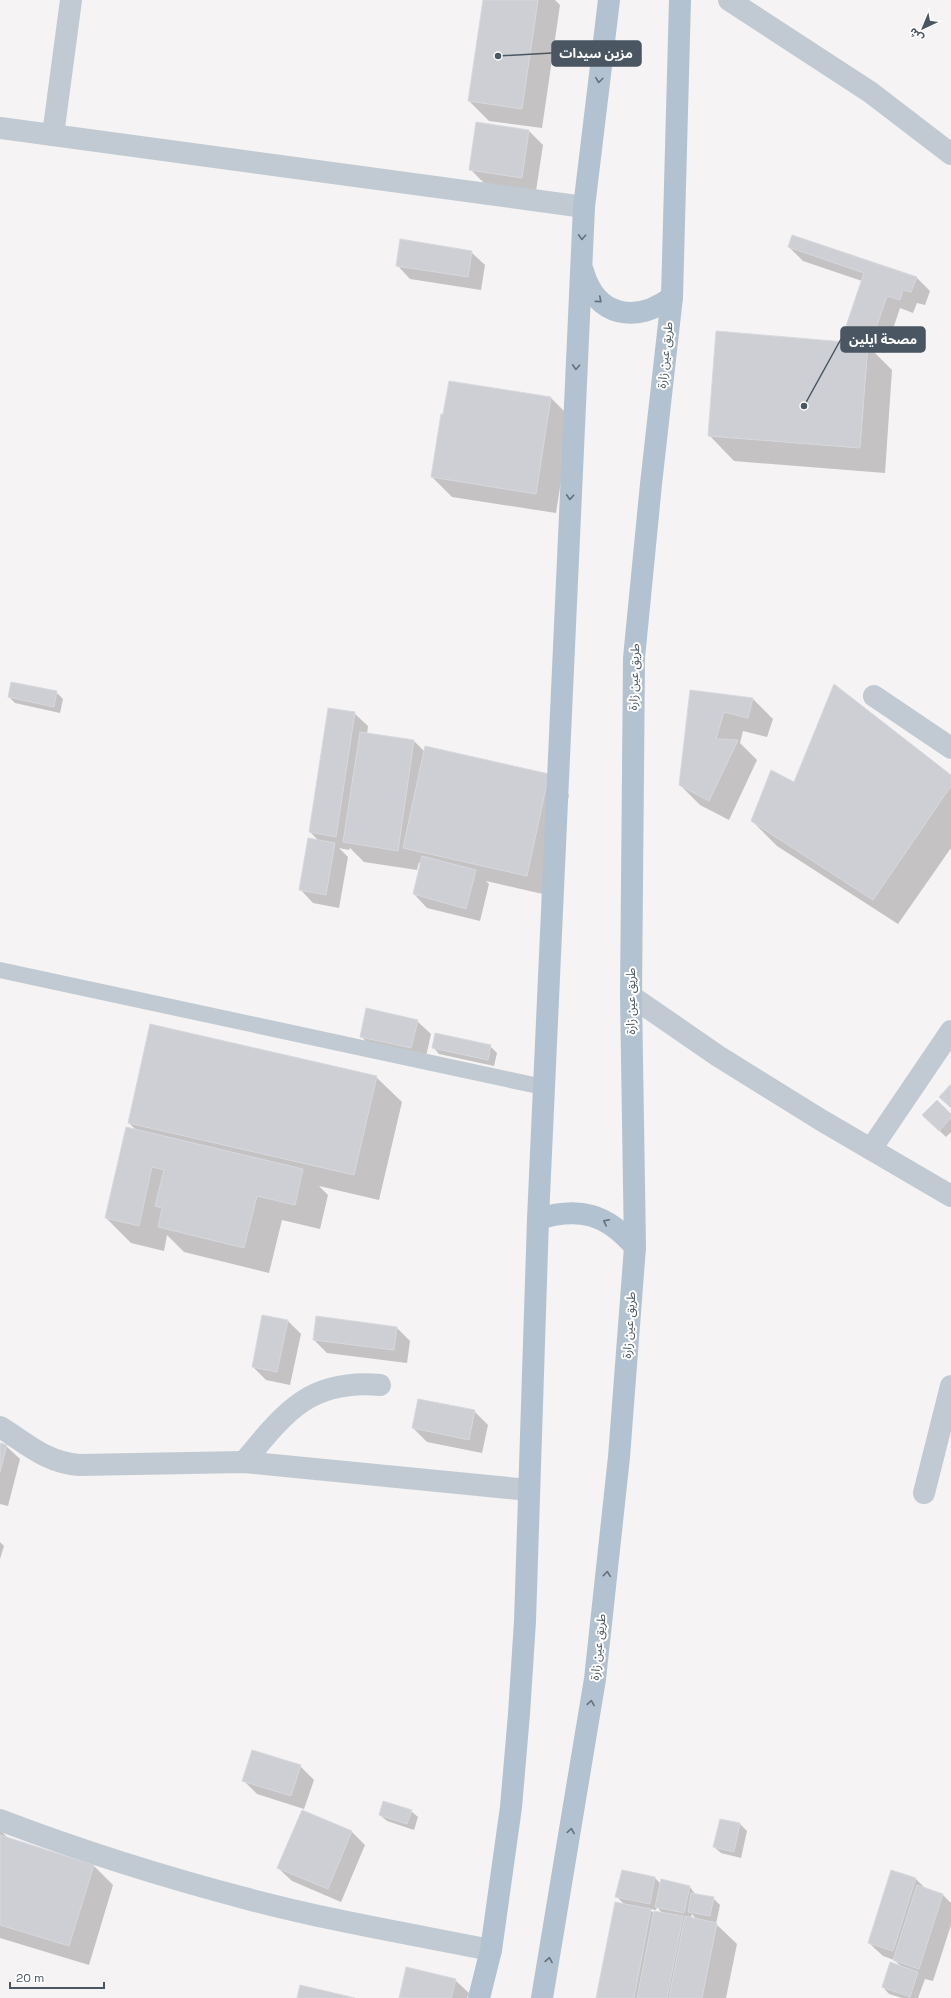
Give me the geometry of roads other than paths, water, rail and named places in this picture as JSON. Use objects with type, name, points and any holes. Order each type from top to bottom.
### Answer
[{"type":"main road","points":[[479,1998],[490,1950],[510,1806],[519,1714],[525,1621],[543,1087],[584,207],[609,0]]},
{"type":"main road","name":"طريق عين زارة","points":[[542,1998],[595,1679],[619,1457],[636,1247],[631,996],[634,658],[648,507],[672,298],[680,0]]},
{"type":"main road","points":[[581,266],[586,283],[595,297],[609,308],[620,311],[642,313],[658,308],[672,298]]},
{"type":"main road","points":[[538,1220],[555,1214],[573,1212],[591,1215],[608,1222],[624,1233],[636,1247]]},
{"type":"street","points":[[53,135],[71,0]]},
{"type":"street","points":[[729,0],[870,92],[951,154]]},
{"type":"street","points":[[0,128],[584,207]]},
{"type":"street","points":[[874,696],[951,748]]},
{"type":"street","points":[[631,996],[718,1056],[951,1196]]},
{"type":"street","points":[[871,1149],[951,1031]]},
{"type":"street","points":[[244,1462],[275,1424],[306,1398],[324,1390],[342,1385],[361,1383],[380,1385]]},
{"type":"street","points":[[924,1493],[951,1386]]},
{"type":"street","points":[[0,1427],[36,1452],[65,1464],[244,1462],[529,1490]]},
{"type":"street","points":[[0,1820],[54,1841],[151,1872],[249,1900],[348,1922],[490,1950]]},
{"type":"lane","points":[[0,970],[543,1087]]},
{"type":"place","name":"مزين سيدات","points":[[498,56]]},
{"type":"place","name":"مصحة ايلين","points":[[804,406]]}]
